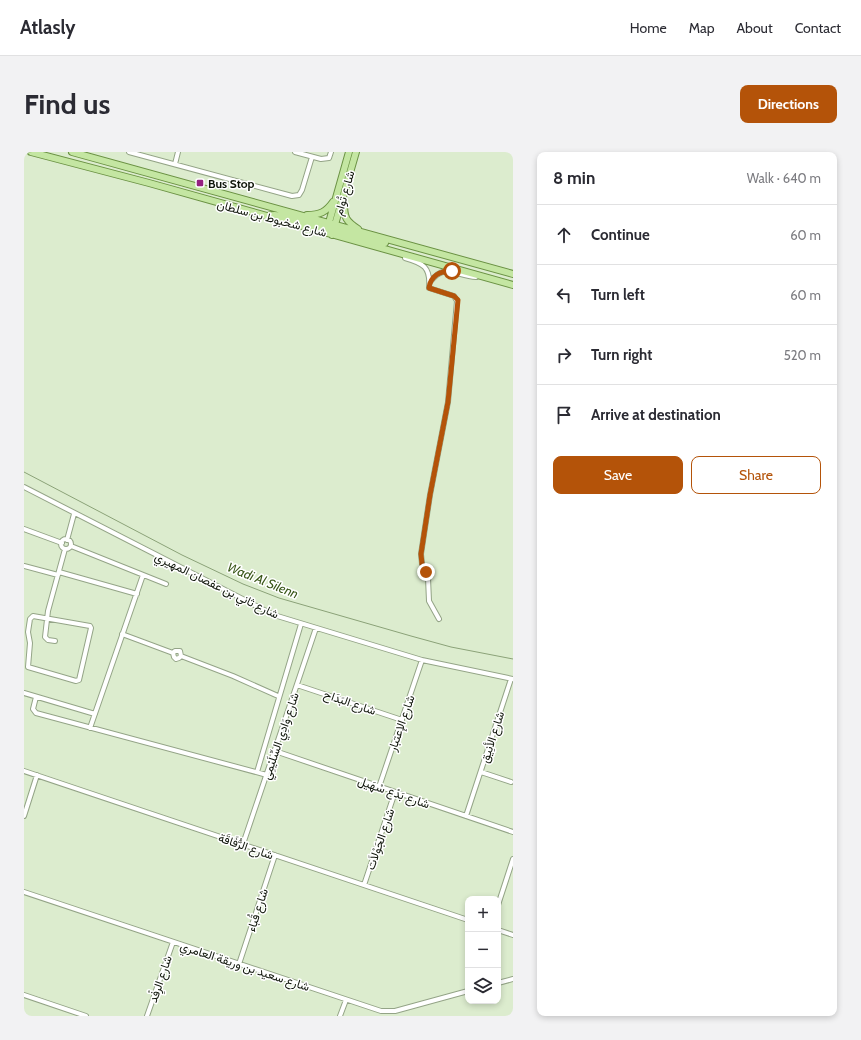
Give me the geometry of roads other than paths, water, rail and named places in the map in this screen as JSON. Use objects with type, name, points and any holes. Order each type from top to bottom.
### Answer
[{"type":"main road","name":"شارع شخبوط بن سلطان","points":[[31,152],[267,216],[330,229],[362,232],[513,274]]},
{"type":"main road","name":"شارع شخبوط بن سلطان","points":[[72,152],[298,215],[330,229],[391,251],[513,285]]},
{"type":"main road","name":"شارع تُوام","points":[[330,229],[339,211],[356,152]]},
{"type":"main road","name":"شارع تُوام","points":[[330,229],[348,154]]},
{"type":"main road","points":[[298,215],[316,215],[324,213],[332,203],[339,190]]},
{"type":"main road","points":[[339,190],[334,210],[337,213],[339,211]]},
{"type":"main road","points":[[344,195],[345,218],[362,232]]},
{"type":"main road","points":[[330,229],[382,242],[395,242]]},
{"type":"street","points":[[129,152],[295,196],[299,195],[302,190],[312,157]]},
{"type":"street","points":[[175,164],[178,152]]},
{"type":"street","points":[[295,152],[324,160],[330,156],[331,152]]},
{"type":"street","points":[[391,251],[422,264],[428,272],[429,288],[454,296],[458,300],[448,402],[430,495],[421,554],[422,564],[428,578],[429,601],[439,619]]},
{"type":"street","points":[[429,283],[444,271],[452,271],[471,276],[482,276]]},
{"type":"street","name":"شارع ثاني بن عفصان المهيري","points":[[24,487],[42,495],[74,514],[274,615],[422,660],[512,679]]},
{"type":"street","points":[[62,543],[64,540],[67,540],[74,514]]},
{"type":"street","points":[[24,529],[62,543]]},
{"type":"street","points":[[67,540],[71,543],[71,546],[166,584]]},
{"type":"street","points":[[55,641],[45,637],[47,618],[65,549],[62,547],[62,543]]},
{"type":"street","points":[[65,549],[68,549],[71,546]]},
{"type":"street","points":[[24,566],[137,594]]},
{"type":"street","points":[[90,728],[143,574]]},
{"type":"street","points":[[33,616],[47,618],[90,626],[91,628],[79,680],[76,681],[28,667],[30,644],[28,632],[30,618],[33,616]]},
{"type":"street","points":[[257,772],[278,696],[301,624]]},
{"type":"street","name":"شارع وَادِي السِّلَيْمِي","points":[[243,844],[316,628]]},
{"type":"street","points":[[122,634],[173,653],[178,650],[181,652],[181,656],[233,676],[278,696]]},
{"type":"street","name":"شارع الإعتبار","points":[[379,787],[422,660]]},
{"type":"street","name":"شارع الأنِيق","points":[[466,816],[512,679]]},
{"type":"street","name":"شارع البَدَاح","points":[[297,685],[402,720]]},
{"type":"street","points":[[24,693],[95,714]]},
{"type":"street","points":[[36,697],[33,709],[35,713],[267,775]]},
{"type":"street","name":"شارع بَدْع سْهَيل","points":[[275,751],[513,832]]},
{"type":"street","name":"شارع الرُّفَاقَة","points":[[24,770],[465,919]]},
{"type":"street","name":"شارع الأنِيق","points":[[481,772],[511,782]]},
{"type":"street","points":[[24,816],[37,775]]},
{"type":"street","name":"شارع الجَوْلاَت","points":[[364,885],[395,792]]},
{"type":"street","points":[[24,798],[30,798]]},
{"type":"street","name":"شارع قُباء","points":[[239,964],[275,856]]},
{"type":"street","points":[[501,896],[513,859]]},
{"type":"street","name":"شارع سعيد بن وريقة العامري","points":[[24,892],[375,1010],[388,1012],[395,1011],[465,992]]},
{"type":"street","points":[[501,931],[513,935]]},
{"type":"street","name":"شارع الرِفْد","points":[[147,1016],[173,942]]},
{"type":"street","points":[[501,982],[513,979]]},
{"type":"street","points":[[24,995],[86,1016]]},
{"type":"street","points":[[340,1016],[346,1000]]},
{"type":"waterway","name":"Wadi Al Silenn","points":[[24,472],[182,555],[243,584],[279,598],[451,647],[513,659]]},
{"type":"place","name":"Bus Stop","points":[[200,183]]}]
